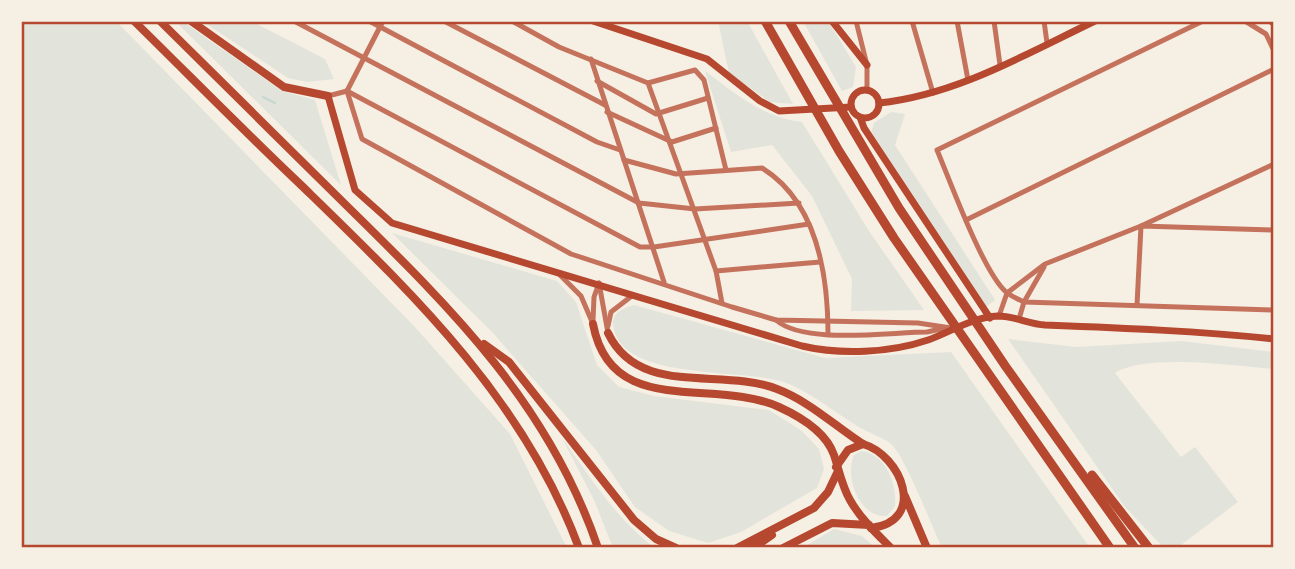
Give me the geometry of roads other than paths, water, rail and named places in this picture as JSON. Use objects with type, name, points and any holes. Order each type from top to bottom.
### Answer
[{"type":"highway","points":[[765,21],[909,260],[1110,548]]},
{"type":"highway","points":[[789,21],[899,208],[1006,367],[1115,511],[1149,548]]},
{"type":"highway","points":[[1115,511],[1135,548]]},
{"type":"main road","points":[[134,21],[393,275],[478,370],[536,454],[579,548]]},
{"type":"main road","points":[[159,21],[417,274],[479,341],[506,375],[551,444],[598,548]]},
{"type":"main road","points":[[191,21],[284,87],[328,96],[355,190],[380,215],[414,231],[822,351],[901,346],[930,339],[950,328],[999,316],[1038,324],[1205,331],[1274,339]]},
{"type":"main road","points":[[832,21],[867,65]]},
{"type":"main road","points":[[879,103],[933,93],[968,80],[1093,21]]},
{"type":"main road","points":[[597,22],[707,59],[760,101],[779,111],[851,107]]},
{"type":"main road","points":[[851,107],[854,94],[867,90],[876,94],[879,103],[873,116],[860,117]]},
{"type":"main road","points":[[851,107],[990,317]]},
{"type":"main road","points":[[593,324],[601,354],[624,377],[653,387],[760,400],[779,407],[819,431],[828,442],[850,499],[891,548]]},
{"type":"main road","points":[[608,333],[623,357],[647,371],[776,388],[796,398],[863,444],[873,447],[886,459],[898,477],[927,548]]},
{"type":"main road","points":[[479,341],[509,362],[642,529],[676,548]]},
{"type":"main road","points":[[753,548],[822,500],[848,450],[863,444]]},
{"type":"main road","points":[[783,548],[832,523],[888,525],[897,519],[903,510],[905,495]]},
{"type":"main road","points":[[737,548],[782,527]]},
{"type":"street","points":[[294,21],[639,203],[695,209],[799,203]]},
{"type":"street","points":[[369,21],[381,24],[597,142],[620,150]]},
{"type":"street","points":[[444,21],[605,105]]},
{"type":"street","points":[[512,21],[590,59],[648,83],[695,70],[704,80],[726,170]]},
{"type":"street","points":[[856,21],[867,65],[867,90]]},
{"type":"street","points":[[912,21],[933,93]]},
{"type":"street","points":[[957,21],[968,80]]},
{"type":"street","points":[[994,21],[1000,65]]},
{"type":"street","points":[[1044,21],[1047,43]]},
{"type":"street","points":[[1203,21],[937,150],[966,220],[998,282],[1007,293],[1024,302],[1274,310]]},
{"type":"street","points":[[1245,21],[1266,34],[1274,51]]},
{"type":"street","points":[[381,24],[347,91],[362,139],[571,254],[803,331],[828,334],[927,332],[950,328]]},
{"type":"street","points":[[590,59],[664,283]]},
{"type":"street","points":[[966,220],[1274,69]]},
{"type":"street","points":[[597,81],[648,111],[660,114],[708,98]]},
{"type":"street","points":[[648,83],[672,142],[716,271],[722,303]]},
{"type":"street","points":[[328,96],[347,91],[632,244],[654,247],[810,224]]},
{"type":"street","points":[[607,112],[672,142],[716,128]]},
{"type":"street","points":[[624,160],[682,174],[762,169],[799,203],[810,224],[830,303],[828,334]]},
{"type":"street","points":[[999,316],[1007,293],[1045,264],[1141,226],[1274,164]]},
{"type":"street","points":[[1141,226],[1274,230]]},
{"type":"street","points":[[1136,305],[1141,226]]},
{"type":"street","points":[[716,271],[820,262]]},
{"type":"street","points":[[1019,319],[1024,302],[1045,264]]},
{"type":"street","points":[[559,273],[581,296],[593,324]]},
{"type":"street","points":[[593,324],[594,297],[599,284]]},
{"type":"street","points":[[599,284],[608,333]]},
{"type":"street","points":[[608,333],[611,312],[633,295]]},
{"type":"street","points":[[776,320],[918,323],[950,328]]},
{"type":"waterway","points":[[263,97],[275,103]]}]
